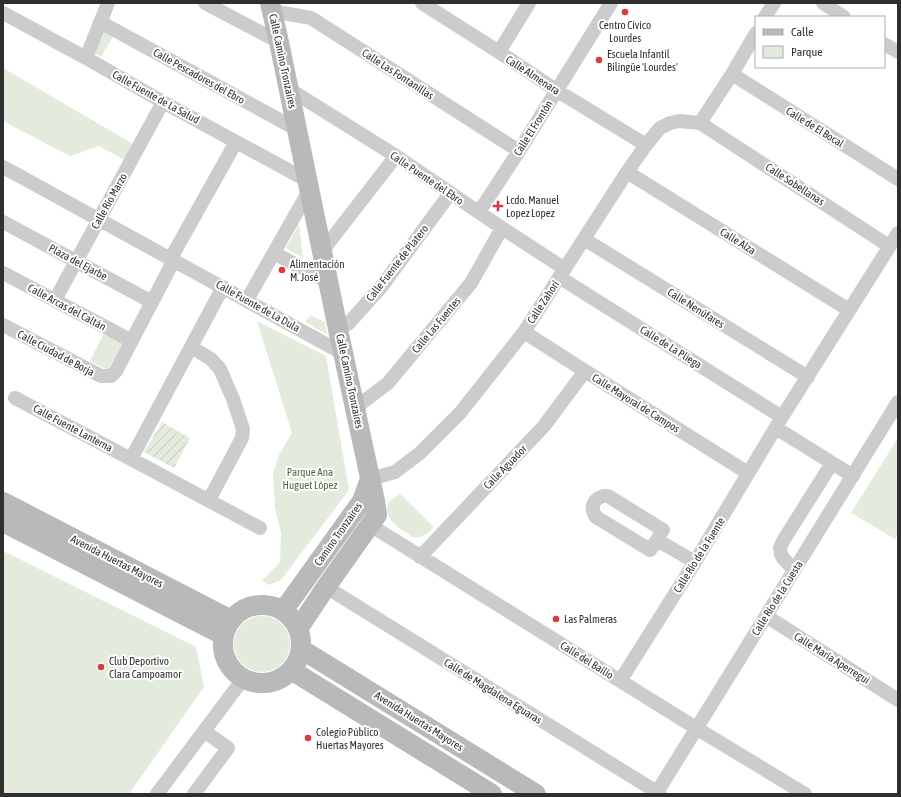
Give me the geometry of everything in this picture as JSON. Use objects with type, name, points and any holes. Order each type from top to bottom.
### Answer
[{"type":"street","points":[[3,12],[7,3]]},
{"type":"street","points":[[86,58],[108,3]]},
{"type":"street","points":[[206,3],[279,42]]},
{"type":"street","points":[[499,52],[529,3]]},
{"type":"street","name":"Calle El Frontón","points":[[479,212],[611,3]]},
{"type":"street","points":[[766,16],[774,3]]},
{"type":"street","points":[[823,3],[842,16]]},
{"type":"street","name":"Calle Almenara","points":[[431,5],[556,90],[646,145]]},
{"type":"street","name":"Calle Camino Tronzaires","points":[[271,7],[370,479]]},
{"type":"street","name":"Calle Las Fontanillas","points":[[271,7],[311,18],[518,151]]},
{"type":"street","name":"Calle Fuente de La Salud","points":[[3,12],[236,142],[309,185]]},
{"type":"street","name":"Calle Pescadores del Ebro","points":[[100,22],[298,130]]},
{"type":"street","points":[[700,123],[732,74],[755,34]]},
{"type":"street","points":[[885,45],[898,52]]},
{"type":"street","name":"Calle de El Bocal","points":[[732,74],[898,180]]},
{"type":"street","name":"Calle Puente del Ebro","points":[[289,89],[396,156],[502,228],[562,273]]},
{"type":"street","name":"Calle Río Marzo","points":[[55,300],[164,102]]},
{"type":"street","name":"Calle Zahorí","points":[[370,479],[395,472],[420,453],[460,413],[524,332],[626,172],[660,128],[670,123],[680,121],[700,123]]},
{"type":"street","name":"Calle Sobellanas","points":[[700,123],[895,241]]},
{"type":"street","points":[[132,341],[173,259],[236,142]]},
{"type":"street","points":[[323,250],[396,156]]},
{"type":"street","name":"Calle Fuente de La Dula","points":[[3,167],[344,354]]},
{"type":"street","name":"Calle Alza","points":[[626,172],[849,310]]},
{"type":"street","points":[[247,300],[274,253],[309,185]]},
{"type":"street","name":"Calle Fuente de Platero","points":[[338,328],[348,324],[382,286],[446,199],[449,192]]},
{"type":"street","name":"Plaza del Ejarbe","points":[[3,222],[152,302]]},
{"type":"street","name":"Calle Las Fuentes","points":[[355,408],[388,383],[471,283],[502,228]]},
{"type":"street","name":"Calle Nenúfares","points":[[584,239],[808,378]]},
{"type":"street","name":"Calle Río de la Fuente","points":[[620,681],[695,562],[779,422],[808,378],[849,310],[895,241]]},
{"type":"street","points":[[274,253],[330,283]]},
{"type":"street","name":"Calle Arcas del Caltán","points":[[3,273],[132,341]]},
{"type":"street","name":"Calle de La Pliega","points":[[562,273],[779,422]]},
{"type":"street","points":[[131,459],[223,287]]},
{"type":"street","name":"Calle Ciudad de Borja","points":[[3,325],[101,376],[111,376],[116,371],[132,341]]},
{"type":"street","name":"Calle Mayoral de Campos","points":[[524,332],[748,473]]},
{"type":"street","points":[[191,347],[211,359],[220,369],[233,399],[243,430],[242,438],[209,500]]},
{"type":"street","name":"Calle Aguador","points":[[420,557],[544,426],[585,371]]},
{"type":"street","name":"Calle Fuente Lanterna","points":[[15,398],[260,528]]},
{"type":"street","name":"Calle Río de la Cuesta","points":[[658,794],[696,728],[898,402]]},
{"type":"street","points":[[779,422],[832,463],[853,476]]},
{"type":"street","points":[[794,570],[783,558],[780,548],[832,463]]},
{"type":"street","name":"Camino Tronzaires","points":[[298,629],[377,515],[370,479]]},
{"type":"street","name":"Camino Tronzaires","points":[[283,611],[362,501],[370,479]]},
{"type":"street","points":[[603,496],[608,496],[663,530],[657,540],[650,550],[596,517],[592,509],[595,501],[603,496]]},
{"type":"street","name":"Avenida Huertas Mayores","points":[[3,502],[227,628]]},
{"type":"street","name":"Avenida Huertas Mayores","points":[[3,522],[227,628]]},
{"type":"street","name":"Calle del Bailío","points":[[370,525],[805,794]]},
{"type":"street","points":[[657,540],[695,562]]},
{"type":"street","name":"Calle de Magdalena Eguaras","points":[[326,587],[658,794]]},
{"type":"street","points":[[261,605],[272,606],[283,611],[292,619],[298,629],[301,639],[301,649],[298,660],[291,670],[281,679],[268,683],[255,683],[242,679],[233,671],[226,660],[222,648],[227,628],[239,612],[250,607],[261,605]]},
{"type":"street","name":"Calle María Aperregui","points":[[766,616],[898,700]]},
{"type":"street","name":"Avenida Huertas Mayores","points":[[301,649],[536,794]]},
{"type":"street","points":[[291,670],[492,794]]},
{"type":"street","points":[[158,794],[242,679]]},
{"type":"street","points":[[194,794],[228,748],[204,731]]},
{"type":"green space","points":[[105,32],[114,35],[101,57],[95,53]]},
{"type":"green space","points":[[3,68],[135,145],[126,161],[99,146],[70,156],[3,121]]},
{"type":"green space","points":[[299,224],[303,258],[286,248]]},
{"type":"green space","points":[[310,315],[325,322],[326,334],[305,322]]},
{"type":"green space","name":"Parque Ana Huguet López","points":[[257,321],[326,356],[349,490],[281,580],[269,585],[262,581],[280,562],[281,533],[275,508],[273,473],[279,455],[292,433]]},
{"type":"green space","points":[[104,333],[123,343],[108,370],[90,361]]},
{"type":"green space","points":[[162,422],[190,438],[174,468],[144,452]]},
{"type":"green space","points":[[898,438],[898,533],[895,539],[851,513]]},
{"type":"green space","points":[[400,494],[434,527],[427,533],[419,537],[412,537],[389,518],[387,509],[388,504]]},
{"type":"green space","name":"Club Deportivo Clara Campoamor","points":[[3,551],[196,647],[204,687],[129,794],[3,794]]},
{"type":"green space","points":[[262,616],[273,618],[282,624],[288,633],[290,644],[288,655],[282,664],[273,670],[262,672],[251,670],[242,664],[236,655],[234,644],[236,633],[242,624],[251,618]]},
{"type":"place","name":"Centro Cívico Lourdes","points":[[625,12]]},
{"type":"place","name":"Escuela Infantil Bilingüe 'Lourdes'","points":[[599,60]]},
{"type":"place","name":"Lcdo. Manuel Lopez Lopez","points":[[498,206]]},
{"type":"place","name":"Alimentación M. José","points":[[282,270]]},
{"type":"place","name":"Las Palmeras","points":[[556,619]]},
{"type":"place","name":"Club Deportivo Clara Campoamor","points":[[101,667]]},
{"type":"place","name":"Colegio Público Huertas Mayores","points":[[308,738]]}]
